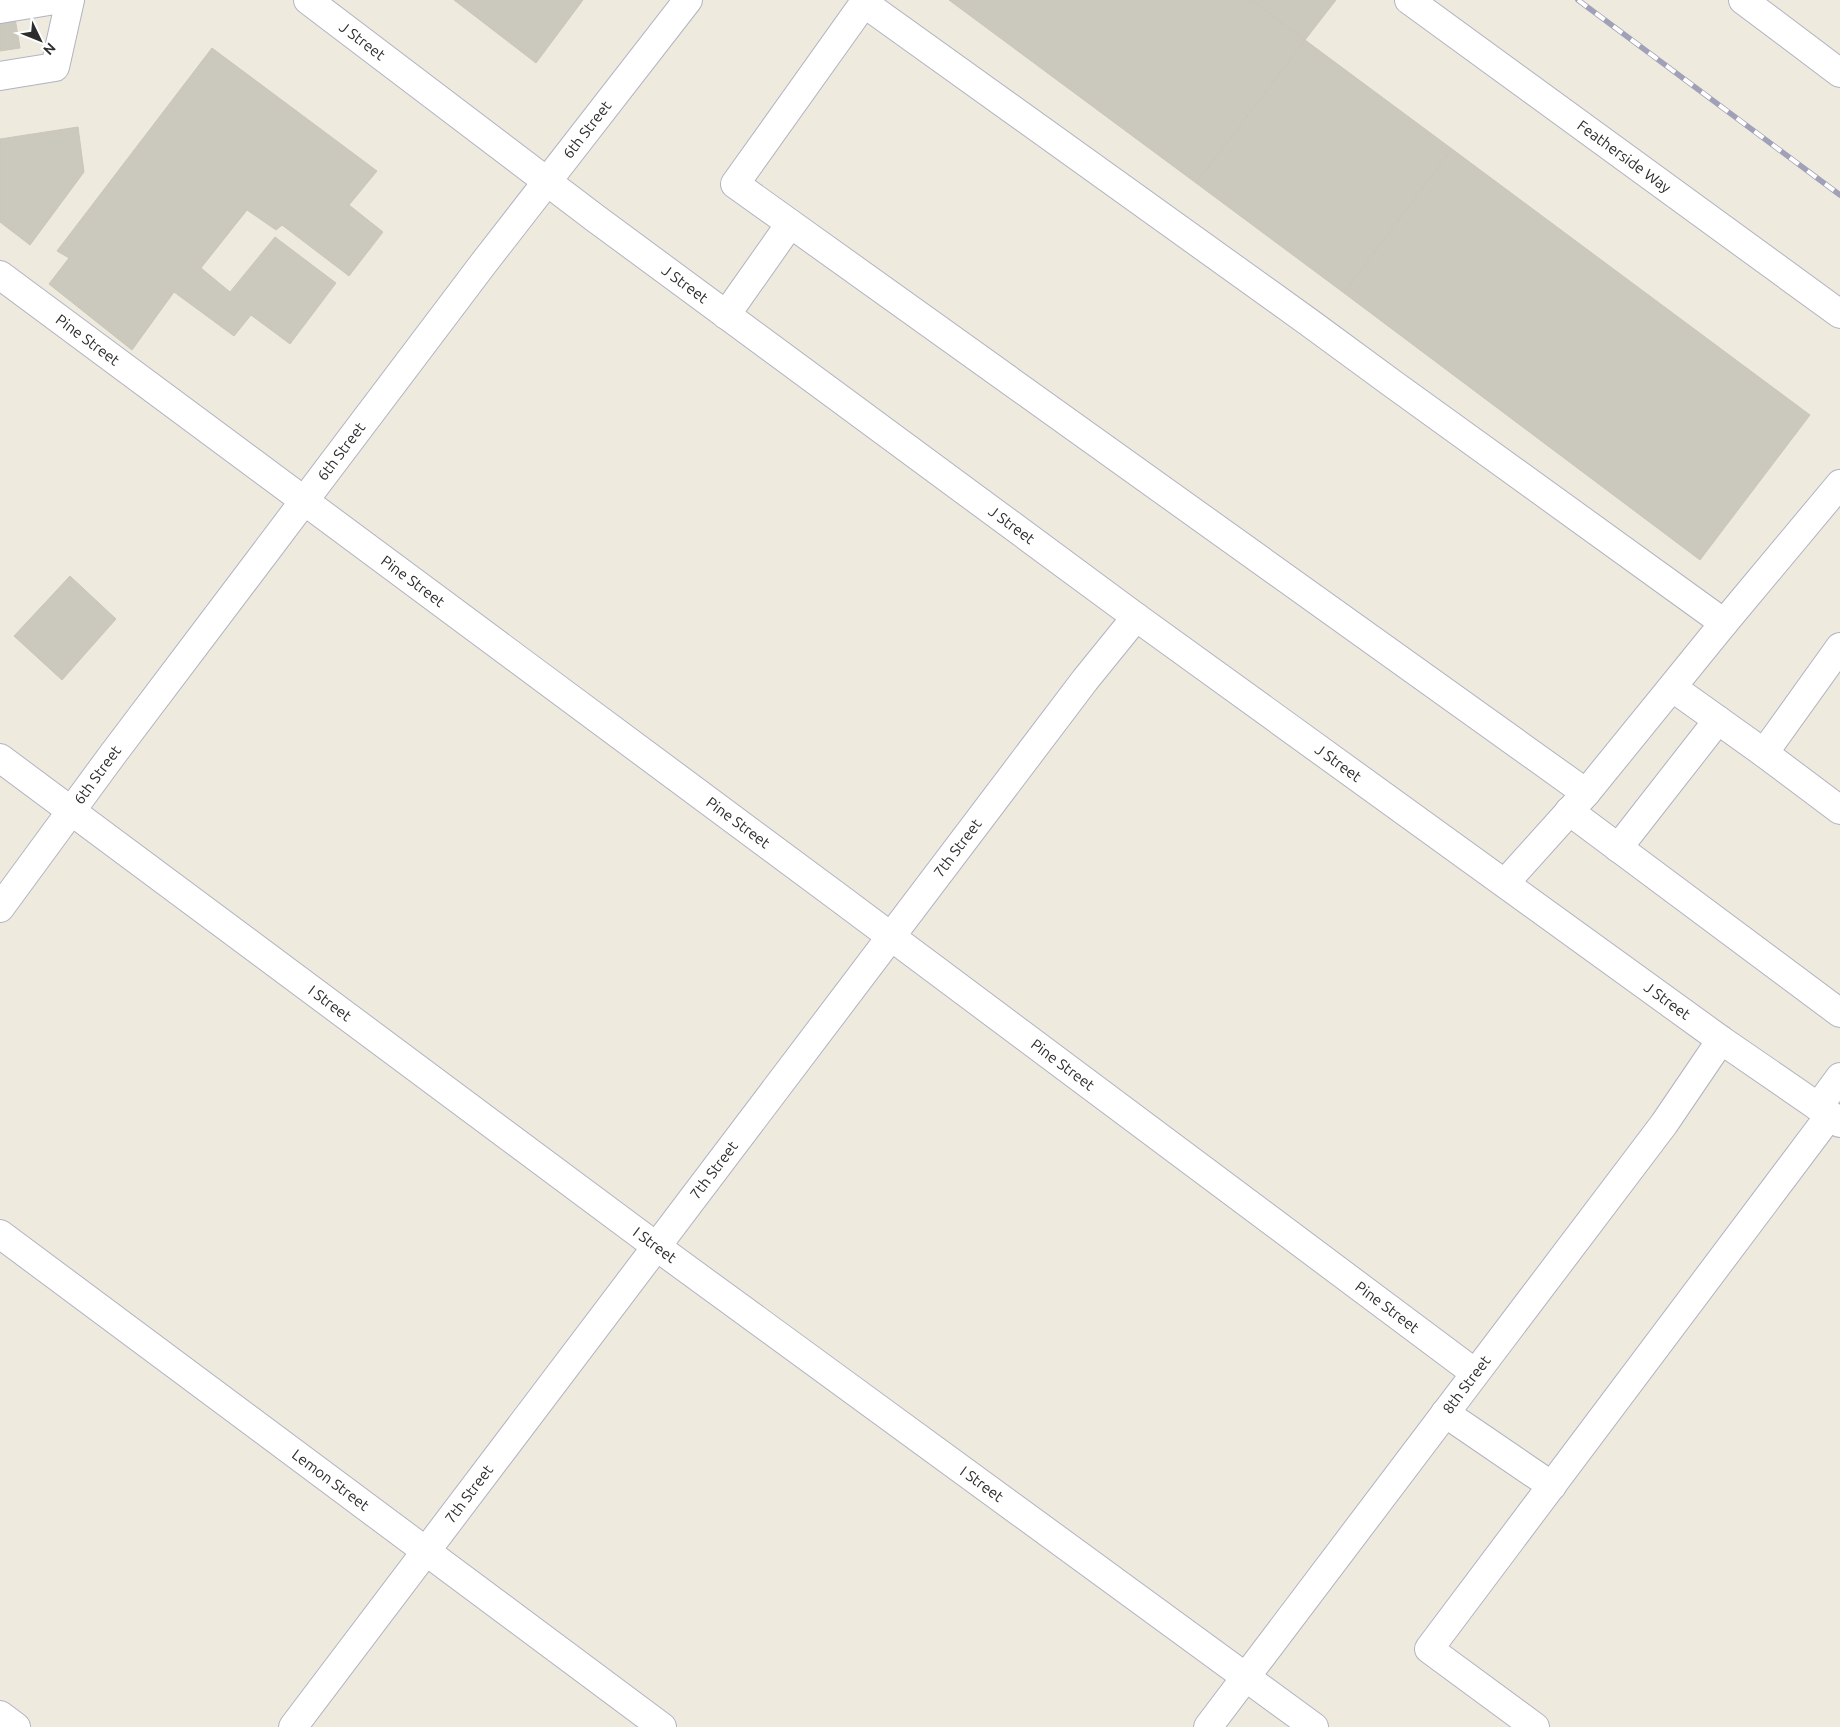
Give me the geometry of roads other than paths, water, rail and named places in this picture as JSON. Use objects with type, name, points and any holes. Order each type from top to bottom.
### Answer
[{"type":"street","points":[[0,9],[55,0]]},
{"type":"street","points":[[0,76],[55,67],[70,0]]},
{"type":"street","name":"J Street","points":[[308,0],[726,315],[1136,617],[1721,1040],[1829,1115]]},
{"type":"street","name":"6th Street","points":[[0,908],[113,754],[489,257],[688,0]]},
{"type":"street","name":"Featherside Way","points":[[1410,0],[1840,314]]},
{"type":"street","points":[[1743,0],[1840,73]]},
{"type":"street","points":[[1724,623],[1400,390],[1310,322],[864,3],[735,184],[1578,802],[1618,848],[1840,1013]]},
{"type":"street","points":[[726,315],[790,224]]},
{"type":"street","name":"Pine Street","points":[[0,275],[891,936],[1475,1373]]},
{"type":"street","points":[[1505,883],[1578,802],[1840,485]]},
{"type":"street","name":"7th Street","points":[[293,1727],[424,1551],[1085,680],[1136,617]]},
{"type":"street","points":[[1764,752],[1840,647]]},
{"type":"street","points":[[1673,688],[1764,752],[1840,810]]},
{"type":"street","points":[[1618,848],[1718,720]]},
{"type":"street","name":"I Street","points":[[0,758],[657,1246],[1314,1727]]},
{"type":"street","name":"8th Street","points":[[1208,1727],[1664,1124],[1721,1040]]},
{"type":"street","points":[[1535,1727],[1429,1649],[1829,1115],[1840,1077]]},
{"type":"street","name":"Lemon Street","points":[[0,1234],[662,1727]]},
{"type":"street","points":[[1445,1413],[1552,1486]]},
{"type":"street","points":[[0,1715],[16,1727]]},
{"type":"railway","points":[[1578,0],[1840,195]]}]
